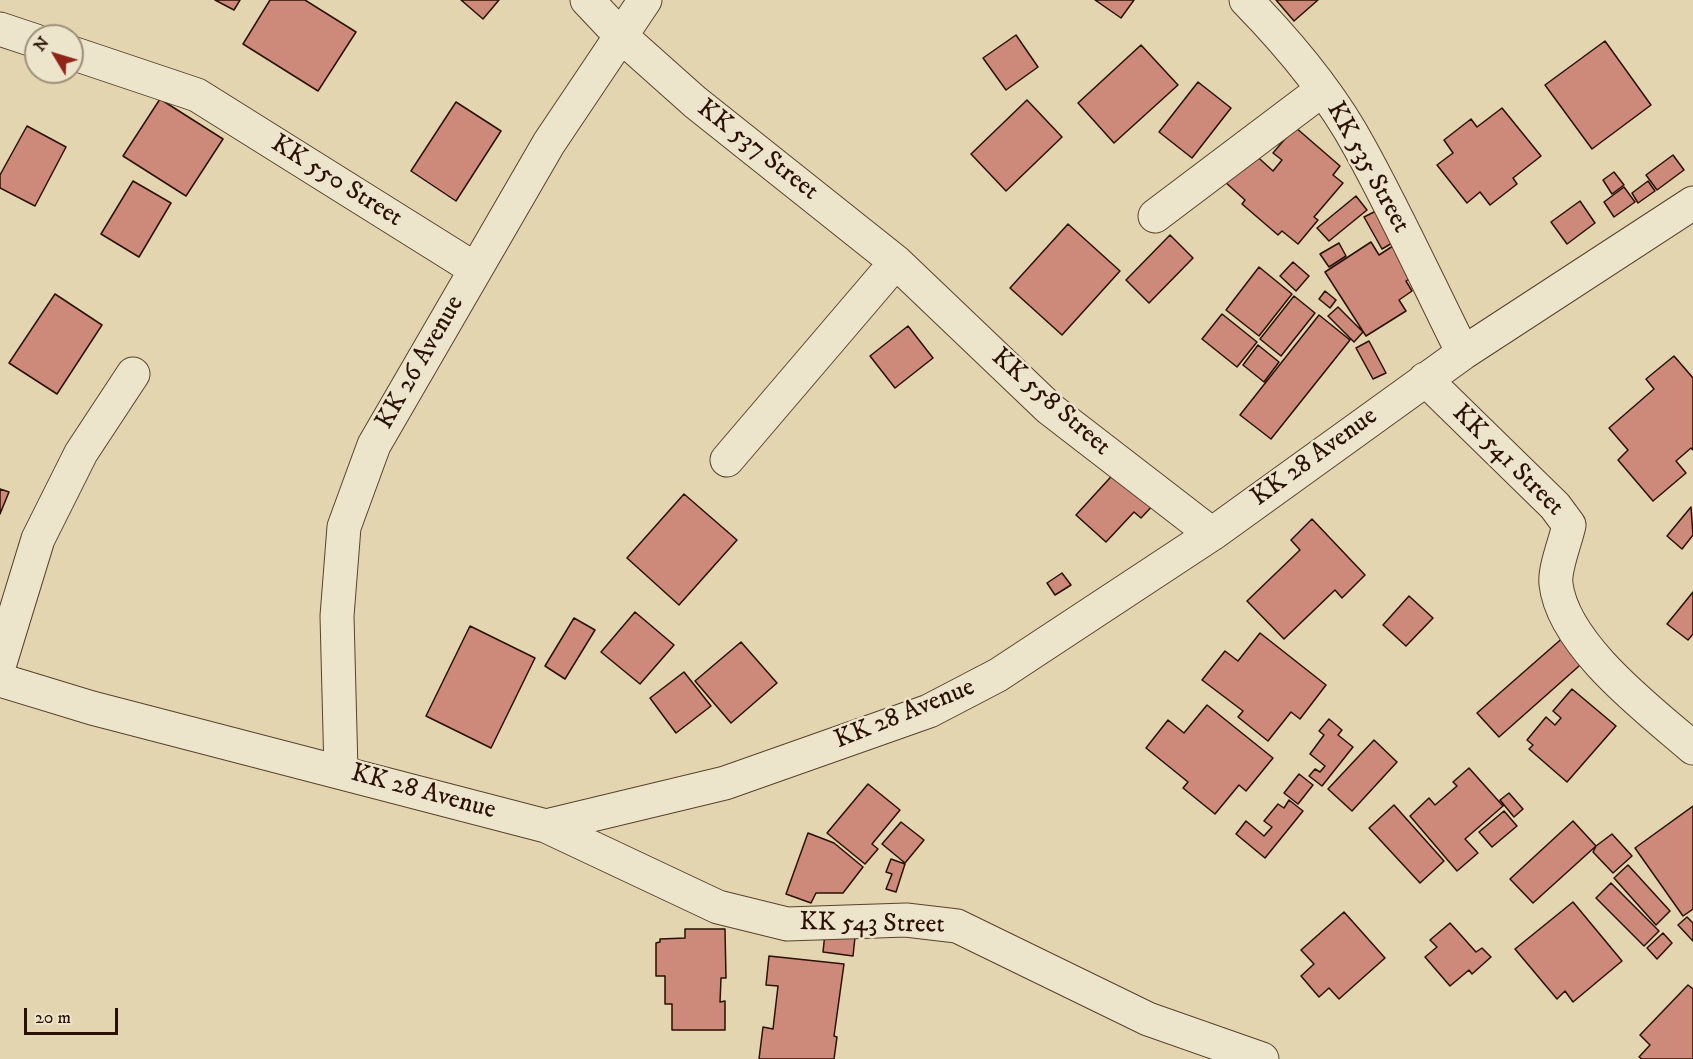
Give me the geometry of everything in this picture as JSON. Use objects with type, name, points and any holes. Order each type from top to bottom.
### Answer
[{"type":"street","name":"KK 537 Street","points":[[587,0],[621,36],[695,102],[896,262]]},
{"type":"street","name":"KK 26 Avenue","points":[[341,771],[337,616],[344,527],[374,445],[549,142],[645,0]]},
{"type":"street","name":"KK 535 Street","points":[[1246,0],[1268,22],[1322,90],[1360,147],[1463,353]]},
{"type":"street","points":[[0,29],[24,37]]},
{"type":"street","name":"KK 550 Street","points":[[84,57],[197,95],[475,269]]},
{"type":"street","points":[[1155,216],[1322,90]]},
{"type":"street","name":"KK 28 Avenue","points":[[0,680],[92,708],[546,826],[726,783],[929,711],[998,675],[1212,534],[1463,353],[1693,203]]},
{"type":"street","points":[[727,460],[896,262]]},
{"type":"street","name":"KK 558 Street","points":[[896,262],[1050,409],[1212,534]]},
{"type":"street","points":[[0,663],[38,539],[81,453],[133,374]]},
{"type":"street","name":"KK 541 Street","points":[[1425,379],[1555,506],[1569,525],[1556,582],[1567,622],[1579,640],[1641,703],[1693,748]]},
{"type":"street","name":"KK 543 Street","points":[[546,826],[718,907],[787,924],[906,920],[957,926],[1148,1019],[1262,1059]]},
{"type":"building","points":[[215,0],[240,0],[234,10]]},
{"type":"building","points":[[270,0],[305,0],[356,32],[318,91],[243,44]]},
{"type":"building","points":[[461,0],[499,0],[483,19]]},
{"type":"building","points":[[1095,0],[1134,0],[1121,18]]},
{"type":"building","points":[[1276,0],[1318,0],[1294,21]]},
{"type":"building","points":[[1016,35],[1038,67],[1006,90],[983,58]]},
{"type":"building","points":[[1605,41],[1651,105],[1592,149],[1545,85]]},
{"type":"building","points":[[1141,45],[1178,85],[1114,143],[1078,103]]},
{"type":"building","points":[[1198,82],[1231,108],[1192,158],[1159,132]]},
{"type":"building","points":[[160,99],[223,139],[186,196],[123,156]]},
{"type":"building","points":[[1027,100],[1062,137],[1006,191],[971,154]]},
{"type":"building","points":[[456,102],[501,131],[456,201],[411,171]]},
{"type":"building","points":[[1502,108],[1541,156],[1513,178],[1517,184],[1490,205],[1480,192],[1467,203],[1437,165],[1453,153],[1444,140],[1471,119],[1477,127]]},
{"type":"building","points":[[27,126],[66,147],[35,206],[0,188],[0,175]]},
{"type":"building","points":[[1295,127],[1340,166],[1333,175],[1343,183],[1314,217],[1318,220],[1298,244],[1282,231],[1278,235],[1242,204],[1245,200],[1224,181],[1250,150],[1273,171],[1282,160],[1273,153]]},
{"type":"building","points":[[1673,155],[1684,170],[1657,190],[1646,175]]},
{"type":"building","points":[[1614,172],[1624,185],[1612,194],[1603,180]]},
{"type":"building","points":[[133,181],[171,203],[139,257],[101,234]]},
{"type":"building","points":[[1648,181],[1655,191],[1638,203],[1632,193]]},
{"type":"building","points":[[1624,187],[1635,202],[1614,217],[1604,202]]},
{"type":"building","points":[[1356,196],[1367,210],[1329,241],[1317,228]]},
{"type":"building","points":[[1580,201],[1595,223],[1567,244],[1551,222]]},
{"type":"building","points":[[1382,208],[1399,239],[1382,249],[1364,217]]},
{"type":"building","points":[[1068,224],[1120,271],[1062,335],[1010,288]]},
{"type":"building","points":[[1170,235],[1193,258],[1149,303],[1126,280]]},
{"type":"building","points":[[1371,242],[1379,255],[1396,244],[1415,275],[1406,281],[1412,291],[1399,300],[1406,311],[1366,336],[1325,272]]},
{"type":"building","points":[[1339,243],[1346,256],[1329,267],[1320,254]]},
{"type":"building","points":[[1293,262],[1309,276],[1296,291],[1280,276]]},
{"type":"building","points":[[1259,267],[1292,294],[1259,336],[1226,310]]},
{"type":"building","points":[[1325,291],[1336,300],[1330,308],[1319,299]]},
{"type":"building","points":[[55,294],[102,325],[57,394],[9,363]]},
{"type":"building","points":[[1294,296],[1315,313],[1281,356],[1260,339]]},
{"type":"building","points":[[1338,307],[1363,332],[1354,342],[1328,316]]},
{"type":"building","points":[[1222,314],[1257,342],[1237,367],[1202,339]]},
{"type":"building","points":[[1319,315],[1350,340],[1271,439],[1240,415]]},
{"type":"building","points":[[908,326],[933,358],[895,388],[870,356]]},
{"type":"building","points":[[1369,341],[1386,373],[1373,379],[1356,348]]},
{"type":"building","points":[[1258,345],[1279,362],[1264,382],[1243,365]]},
{"type":"building","points":[[1674,356],[1693,378],[1693,450],[1691,448],[1676,461],[1686,473],[1653,501],[1618,460],[1628,450],[1609,428],[1654,389],[1646,379]]},
{"type":"building","points":[[1119,468],[1156,502],[1141,518],[1134,512],[1106,542],[1076,515]]},
{"type":"building","points":[[0,489],[9,492],[0,514]]},
{"type":"building","points":[[684,494],[737,540],[679,605],[627,558]]},
{"type":"building","points":[[1691,507],[1693,535],[1682,549],[1667,536]]},
{"type":"building","points":[[1312,519],[1365,575],[1342,598],[1335,590],[1284,639],[1247,601],[1300,550],[1291,540]]},
{"type":"building","points":[[1062,573],[1071,585],[1055,595],[1047,583]]},
{"type":"building","points":[[1693,592],[1693,634],[1688,640],[1667,624]]},
{"type":"building","points":[[1409,596],[1433,618],[1406,646],[1383,625]]},
{"type":"building","points":[[635,612],[674,645],[640,684],[601,652]]},
{"type":"building","points":[[574,618],[595,630],[565,679],[545,666]]},
{"type":"building","points":[[470,626],[535,658],[491,748],[426,716]]},
{"type":"building","points":[[1260,633],[1326,685],[1300,719],[1291,712],[1268,741],[1238,717],[1243,711],[1202,680],[1225,651],[1238,661]]},
{"type":"building","points":[[1566,635],[1587,659],[1499,737],[1477,713]]},
{"type":"building","points":[[741,642],[777,683],[731,723],[695,681]]},
{"type":"building","points":[[684,672],[711,706],[676,733],[650,698]]},
{"type":"building","points":[[1572,689],[1616,726],[1567,782],[1529,749],[1533,745],[1527,740],[1546,717],[1555,725],[1561,718],[1553,711]]},
{"type":"building","points":[[1207,705],[1273,758],[1246,791],[1239,785],[1215,814],[1183,788],[1188,782],[1146,748],[1168,720],[1184,733]]},
{"type":"building","points":[[1329,719],[1342,730],[1338,735],[1353,747],[1322,786],[1309,776],[1315,769],[1320,772],[1325,766],[1310,754],[1324,735],[1319,731]]},
{"type":"building","points":[[1374,740],[1397,762],[1352,811],[1328,789]]},
{"type":"building","points":[[1469,768],[1503,806],[1465,839],[1478,853],[1457,871],[1410,816],[1429,798],[1435,805],[1457,786],[1453,782]]},
{"type":"building","points":[[1299,774],[1313,785],[1298,804],[1284,793]]},
{"type":"building","points":[[868,784],[900,810],[872,844],[878,849],[865,864],[827,833]]},
{"type":"building","points":[[1509,793],[1523,809],[1514,817],[1500,800]]},
{"type":"building","points":[[1289,800],[1303,811],[1265,858],[1236,834],[1246,821],[1264,836],[1272,827],[1264,821],[1278,804],[1284,808]]},
{"type":"building","points":[[1394,805],[1444,861],[1420,883],[1369,828]]},
{"type":"building","points":[[1693,806],[1693,909],[1683,916],[1635,848]]},
{"type":"building","points":[[1504,811],[1517,826],[1492,847],[1479,832]]},
{"type":"building","points":[[1573,821],[1596,846],[1533,903],[1510,879]]},
{"type":"building","points":[[901,822],[924,840],[905,863],[882,844]]},
{"type":"building","points":[[808,833],[834,843],[863,867],[843,893],[816,893],[811,903],[786,894]]},
{"type":"building","points":[[1612,834],[1632,856],[1613,873],[1593,852],[1596,846]]},
{"type":"building","points":[[891,859],[905,864],[896,892],[886,889],[892,874],[886,872]]},
{"type":"building","points":[[1628,865],[1670,911],[1656,925],[1614,878]]},
{"type":"building","points":[[1611,883],[1659,931],[1644,946],[1596,898]]},
{"type":"building","points":[[1573,902],[1622,961],[1573,1002],[1565,991],[1557,999],[1515,949]]},
{"type":"building","points":[[1344,912],[1385,958],[1339,999],[1329,988],[1319,997],[1301,976],[1314,964],[1301,950]]},
{"type":"building","points":[[1687,917],[1693,923],[1693,941],[1678,925]]},
{"type":"building","points":[[1450,923],[1476,952],[1482,948],[1491,957],[1472,974],[1469,970],[1450,986],[1425,957],[1437,947],[1430,940]]},
{"type":"building","points":[[685,929],[725,929],[726,978],[721,978],[720,1002],[725,1001],[725,1030],[672,1030],[672,1004],[665,1004],[665,976],[656,976],[656,943],[660,942],[660,939],[685,938]]},
{"type":"building","points":[[825,933],[855,937],[853,956],[823,952]]},
{"type":"building","points":[[1663,933],[1672,943],[1657,959],[1647,948]]},
{"type":"building","points":[[769,956],[844,964],[834,1036],[837,1037],[834,1059],[759,1059],[763,1027],[773,1029],[778,986],[766,985]]},
{"type":"building","points":[[1688,985],[1693,989],[1693,1059],[1642,1059],[1639,1057],[1650,1045],[1640,1035]]}]
